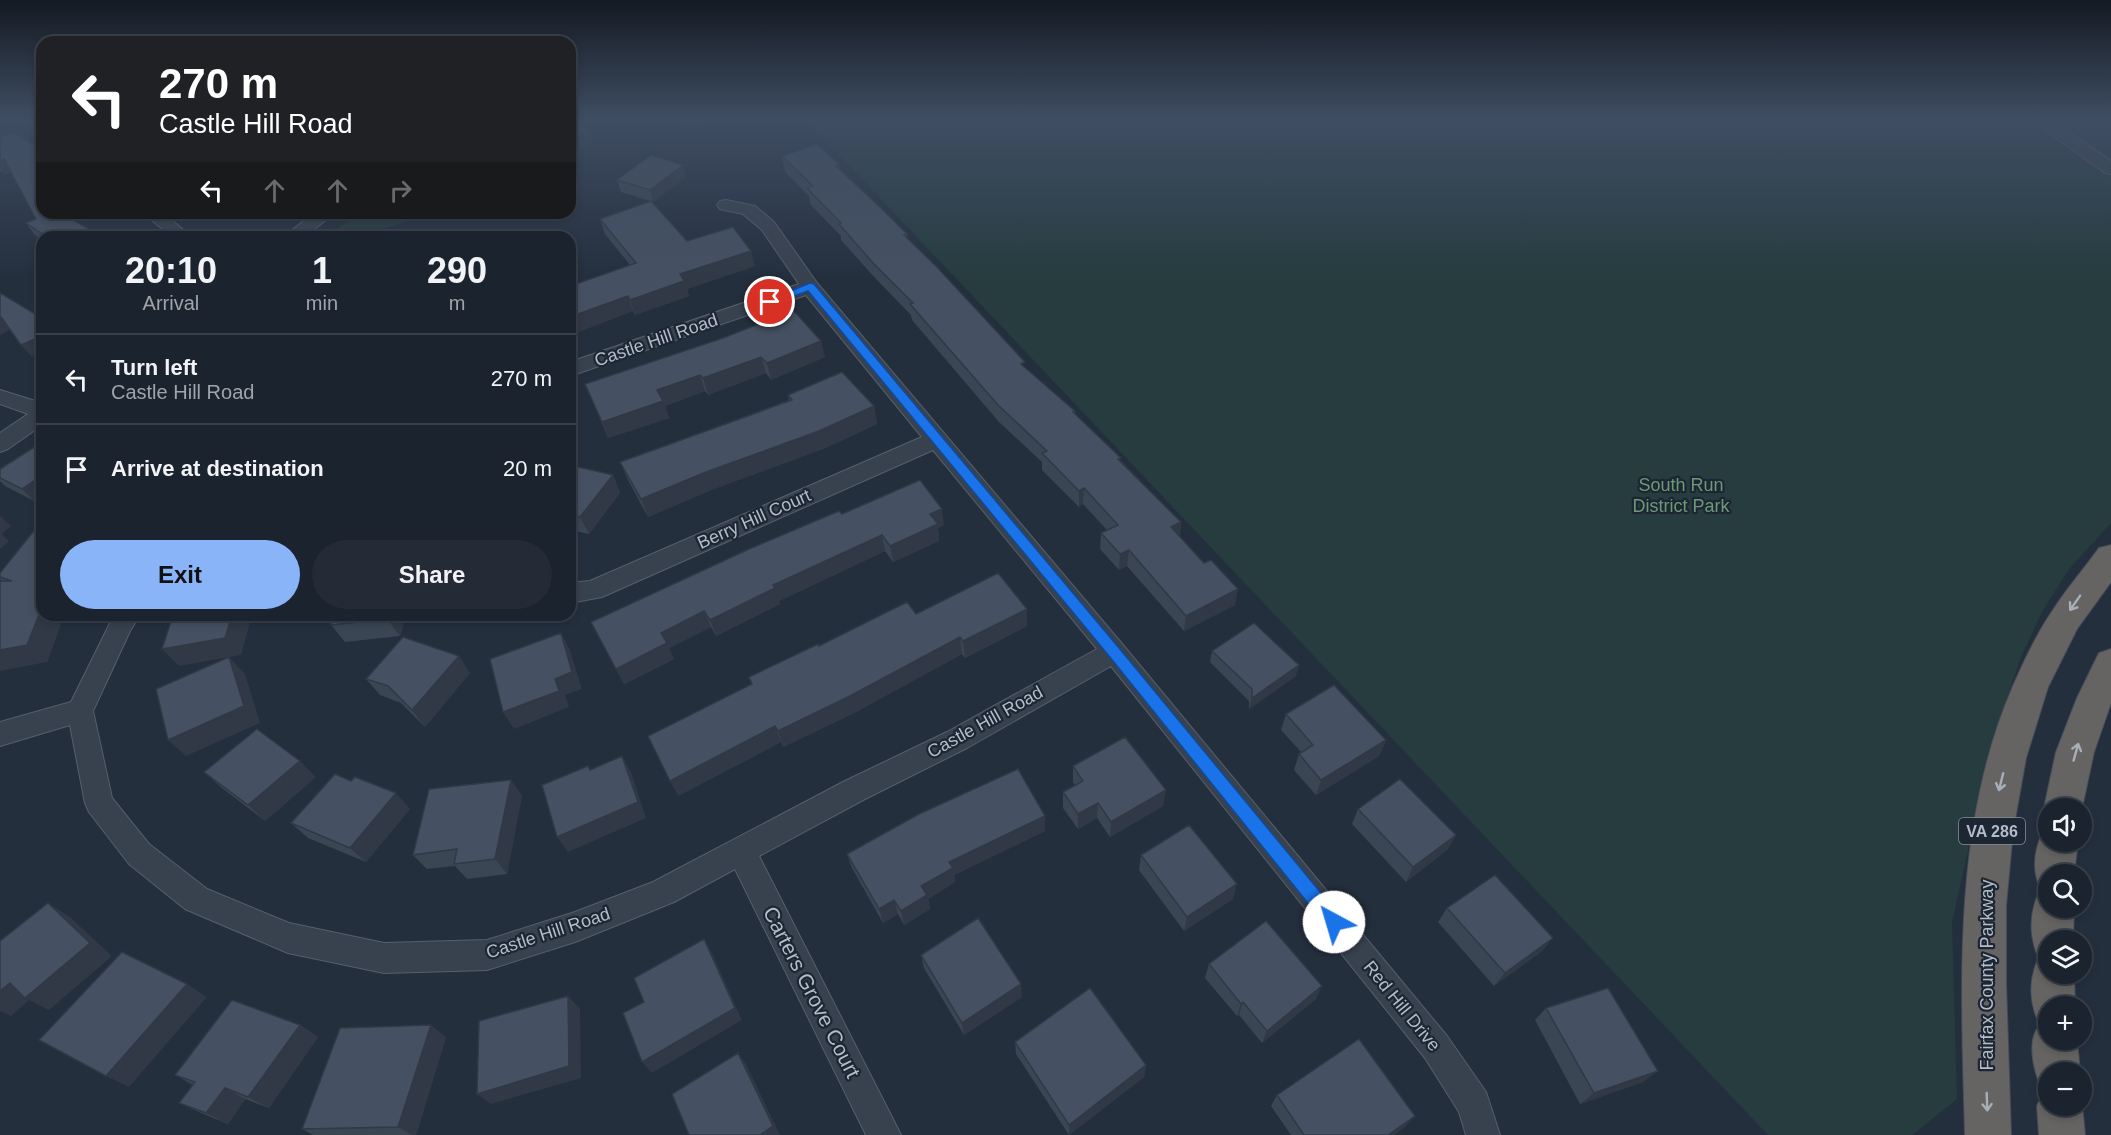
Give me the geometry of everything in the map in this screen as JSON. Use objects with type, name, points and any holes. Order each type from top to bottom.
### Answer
[{"type":"highway","name":"Fairfax County Parkway","points":[[1988,1135],[1984,934],[1991,837],[1998,796],[2017,722],[2042,660],[2072,607],[2111,557]]},
{"type":"highway","points":[[2065,798],[2093,701],[2111,663]]},
{"type":"highway","points":[[2061,1116],[2062,1135]]},
{"type":"street","name":"Red Hill Drive","points":[[726,205],[749,210],[768,226],[810,287],[1114,652],[1436,1047],[1474,1104],[1484,1135]]},
{"type":"street","points":[[160,219],[175,231]]},
{"type":"street","points":[[300,231],[318,219]]},
{"type":"street","name":"Castle Hill Road","points":[[576,367],[810,287]]},
{"type":"street","points":[[0,397],[36,411]]},
{"type":"street","points":[[0,444],[36,417]]},
{"type":"street","name":"Berry Hill Court","points":[[576,592],[593,590],[937,439]]},
{"type":"street","points":[[0,734],[80,711],[124,621]]},
{"type":"street","name":"Castle Hill Road","points":[[80,711],[99,803],[139,854],[196,899],[288,938],[384,958],[487,955],[575,927],[663,892],[957,740],[1114,652]]},
{"type":"street","name":"Carters Grove Court","points":[[741,850],[884,1135]]},
{"type":"green space","name":"South Run District Park","points":[[854,171],[2111,171],[2111,523],[2070,568],[2043,610],[2021,657],[1994,735],[1952,922],[1957,1099],[1912,1135],[1768,1135]]},
{"type":"green space","points":[[352,219],[413,219],[377,231],[334,231]]},
{"type":"building","points":[[10,171],[36,171],[36,219]]},
{"type":"building","points":[[629,171],[675,171],[650,190],[617,180]]},
{"type":"building","points":[[797,171],[841,171],[882,209],[1025,362],[1021,364],[1075,411],[1073,412],[1121,458],[1118,459],[1181,522],[1171,527],[1204,563],[1211,560],[1238,589],[1186,616],[1129,550],[1120,554],[1101,533],[1118,525],[1084,488],[1079,491],[1042,453],[1047,451],[998,405],[910,304],[913,303],[873,263],[839,224],[841,223],[807,188],[813,186]]},
{"type":"building","points":[[651,201],[687,241],[733,227],[751,251],[680,274],[684,281],[630,300],[628,296],[576,315],[576,284],[636,263],[600,219]]},
{"type":"building","points":[[36,219],[72,219],[92,231],[38,231],[26,223]]},
{"type":"building","points":[[0,293],[36,315],[36,339],[21,345],[0,317]]},
{"type":"building","points":[[793,310],[821,341],[767,363],[761,357],[703,378],[700,375],[657,390],[663,401],[602,422],[585,384],[723,338]]},
{"type":"building","points":[[842,372],[874,406],[819,431],[706,472],[641,499],[620,462],[792,400],[788,395]]},
{"type":"building","points":[[36,446],[36,479],[22,489],[0,478],[0,469]]},
{"type":"building","points":[[576,466],[613,475],[580,517],[576,516]]},
{"type":"building","points":[[920,480],[942,509],[930,514],[938,524],[890,546],[882,535],[773,585],[775,588],[710,620],[704,611],[661,633],[667,643],[616,669],[591,622],[749,549],[839,511],[842,514]]},
{"type":"building","points":[[36,528],[36,621],[27,645],[0,650],[0,581],[12,581],[0,577],[0,573]]},
{"type":"building","points":[[998,573],[1027,609],[963,641],[960,637],[850,696],[778,731],[775,726],[670,781],[648,736],[752,684],[749,677],[818,644],[819,646],[907,602],[916,614]]},
{"type":"building","points":[[171,621],[230,621],[225,638],[162,649]]},
{"type":"building","points":[[333,621],[368,621],[331,625]]},
{"type":"building","points":[[1254,623],[1299,665],[1252,698],[1252,689],[1212,651]]},
{"type":"building","points":[[561,633],[572,672],[555,679],[559,691],[503,712],[490,659]]},
{"type":"building","points":[[403,637],[459,656],[412,710],[388,686],[366,679]]},
{"type":"building","points":[[229,657],[244,706],[168,740],[156,689]]},
{"type":"building","points":[[1334,685],[1386,740],[1321,780],[1299,754],[1313,745],[1286,714]]},
{"type":"building","points":[[257,729],[300,761],[248,805],[204,772]]},
{"type":"building","points":[[1125,737],[1166,790],[1111,822],[1098,803],[1078,814],[1063,792],[1083,781],[1073,766]]},
{"type":"building","points":[[622,756],[638,802],[557,837],[542,785],[588,766],[590,770]]},
{"type":"building","points":[[1018,769],[1045,816],[949,862],[953,868],[921,886],[927,895],[901,911],[894,900],[879,909],[847,854],[919,814]]},
{"type":"building","points":[[335,774],[351,781],[355,777],[396,793],[350,848],[291,823]]},
{"type":"building","points":[[1400,779],[1456,835],[1413,867],[1358,809]]},
{"type":"building","points":[[511,780],[495,859],[454,864],[457,849],[413,855],[429,789]]},
{"type":"building","points":[[1189,825],[1237,884],[1187,917],[1141,855]]},
{"type":"building","points":[[1495,875],[1553,938],[1505,973],[1447,908]]},
{"type":"building","points":[[48,903],[90,943],[25,998],[10,983],[0,991],[0,941]]},
{"type":"building","points":[[978,918],[1021,984],[962,1023],[921,955]]},
{"type":"building","points":[[1266,921],[1322,986],[1267,1031],[1243,1002],[1241,1004],[1209,964]]},
{"type":"building","points":[[704,939],[735,1008],[642,1062],[623,1013],[644,1002],[634,978]]},
{"type":"building","points":[[122,952],[187,984],[106,1076],[39,1040]]},
{"type":"building","points":[[1090,988],[1146,1065],[1069,1125],[1015,1042]]},
{"type":"building","points":[[1608,988],[1658,1071],[1594,1093],[1546,1008]]},
{"type":"building","points":[[568,996],[569,1066],[477,1094],[479,1021]]},
{"type":"building","points":[[232,1000],[300,1025],[248,1097],[225,1088],[206,1113],[179,1103],[195,1082],[175,1075]]},
{"type":"building","points":[[431,1025],[398,1127],[302,1129],[340,1028]]},
{"type":"building","points":[[1359,1039],[1415,1116],[1388,1135],[1304,1135],[1277,1095]]},
{"type":"building","points":[[738,1053],[773,1126],[760,1135],[689,1135],[672,1094]]},
{"type":"route","points":[[770,302],[810,287],[1114,652],[1334,922]]}]
